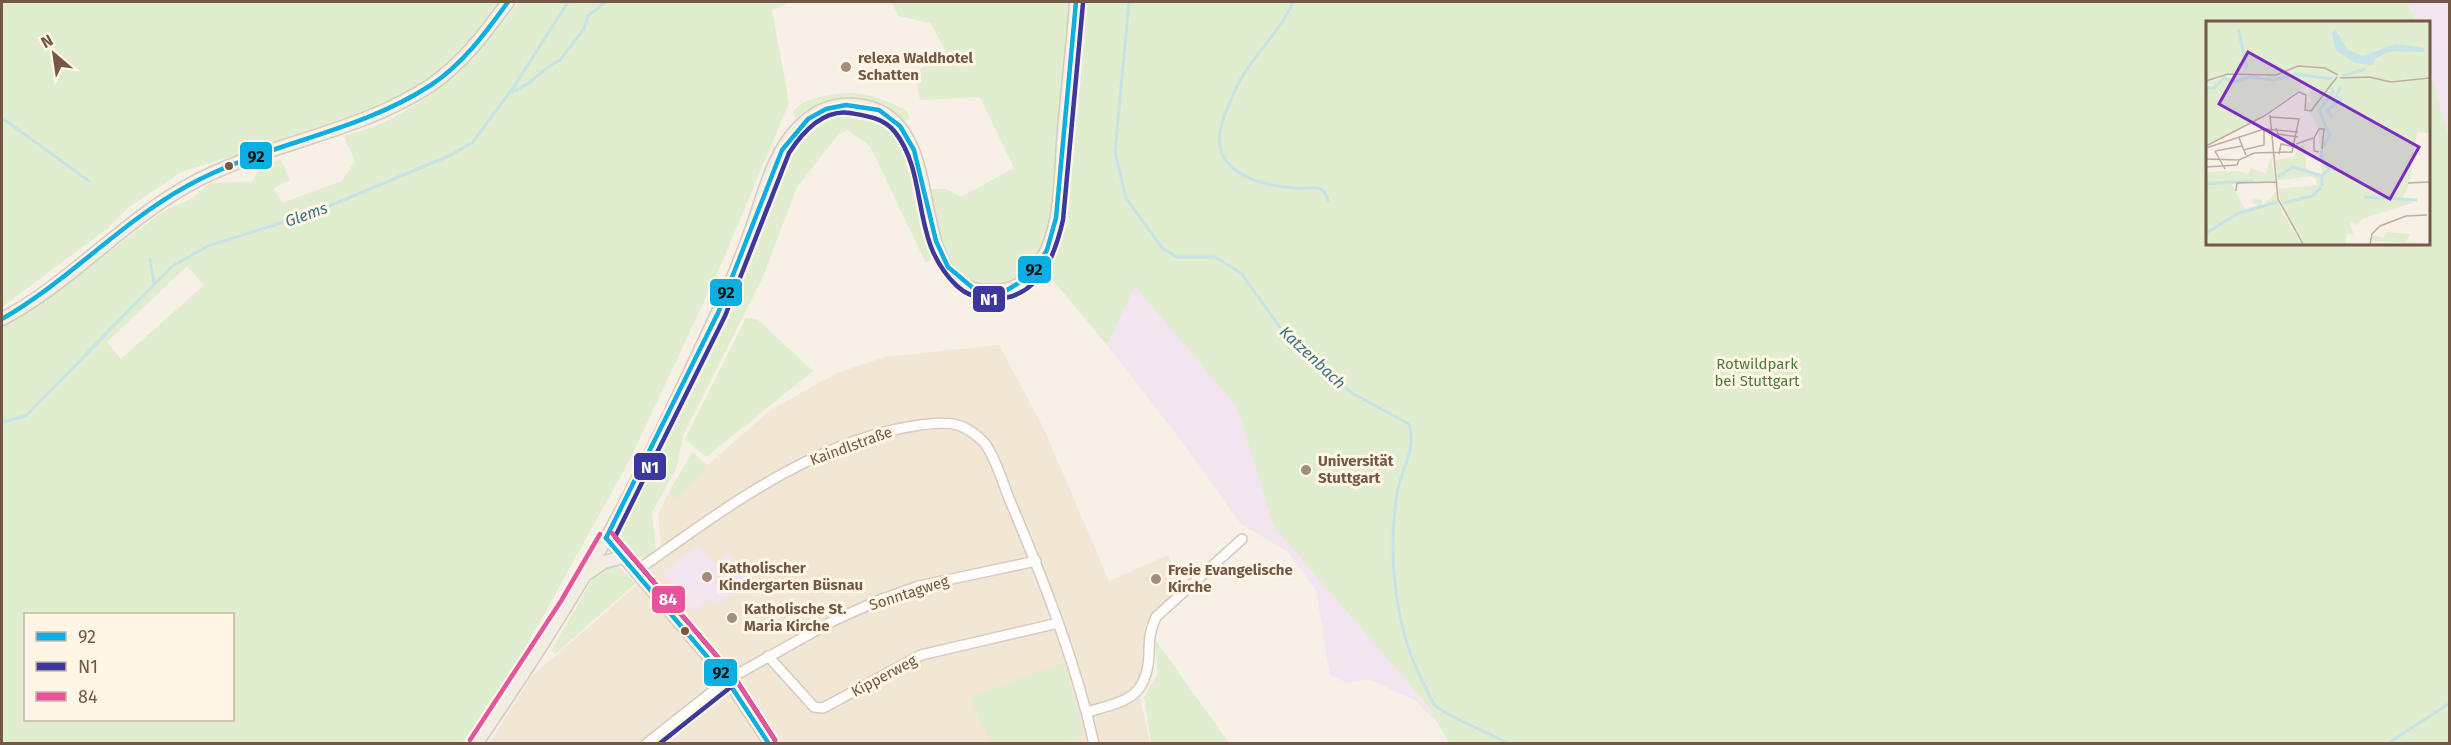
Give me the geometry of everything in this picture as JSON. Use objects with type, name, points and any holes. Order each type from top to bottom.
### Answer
[{"type":"main road","points":[[2,319],[35,299],[160,203],[189,185],[380,111],[419,92],[447,72],[471,49],[508,2]]},
{"type":"main road","points":[[476,744],[520,679],[606,538],[718,313],[782,150],[797,129],[814,114],[837,105],[865,106],[888,117],[903,131],[918,160],[938,250],[949,271],[960,281],[981,291],[996,291],[1013,287],[1033,273],[1046,252],[1056,218],[1076,2]]},
{"type":"main road","points":[[584,575],[604,562],[624,557]]},
{"type":"street","name":"Kaindlstraße","points":[[636,571],[738,500],[779,475],[871,436],[930,424],[963,426],[986,445],[1036,561],[1087,712],[1094,744]]},
{"type":"street","points":[[606,538],[727,680],[770,744]]},
{"type":"street","points":[[1087,712],[1122,702],[1135,695],[1143,686],[1148,670],[1150,630],[1156,617],[1242,539]]},
{"type":"street","name":"Sonntagweg","points":[[646,744],[727,680],[768,656],[877,601],[919,586],[1036,561]]},
{"type":"street","name":"Kipperweg","points":[[768,656],[814,707],[823,708],[921,655],[1058,623]]},
{"type":"shaded area","points":[[2407,2],[2449,2],[2449,141],[2430,73],[2430,21],[2416,21]]},
{"type":"shaded area","name":"Universität Stuttgart","points":[[1169,212],[1469,682],[1433,719],[1416,701],[1369,679],[1347,683],[1330,675],[1316,590],[1288,552],[1241,524],[1186,447],[1107,345]]},
{"type":"shaded area","points":[[999,345],[1043,427],[1109,581],[1168,555],[1183,585],[1151,614],[1144,632],[1145,670],[1138,687],[1150,743],[489,744],[531,677],[638,584],[661,544],[658,515],[669,492],[678,499],[707,465],[772,409],[837,373],[885,357]]},
{"type":"shaded area","name":"Katholischer Kindergarten Büsnau","points":[[699,545],[715,564],[730,553],[753,582],[716,605],[710,598],[694,612],[662,572]]},
{"type":"green space","points":[[2,2],[499,2],[464,51],[418,87],[366,110],[268,145],[181,172],[129,207],[108,228],[2,307]]},
{"type":"green space","points":[[519,2],[790,2],[772,10],[789,103],[717,274],[629,461],[517,663],[463,743],[2,743],[2,327],[36,307],[162,212],[192,198],[210,183],[252,182],[260,166],[280,159],[290,180],[274,188],[282,203],[342,181],[355,161],[344,136],[397,116],[421,101],[443,85],[483,46]],"holes":[[[187,266],[204,285],[121,359],[107,342]]]},
{"type":"green space","points":[[891,2],[1071,2],[1051,218],[1043,246],[1036,259],[1023,273],[1008,282],[981,284],[961,274],[952,265],[945,253],[937,228],[931,189],[946,189],[961,197],[1014,168],[980,97],[920,100],[915,73],[946,51],[930,23],[899,16]]},
{"type":"green space","name":"Rotwildpark bei Stuttgart","points":[[1084,2],[2407,2],[2416,21],[2206,21],[2206,244],[2430,244],[2430,72],[2450,141],[2449,743],[1449,743],[1428,706],[1274,527],[1237,407],[1135,286],[1107,345],[1043,268],[1052,253],[1063,216]]},
{"type":"green space","points":[[853,93],[874,97],[894,105],[907,111],[910,119],[904,121],[873,103],[851,98],[828,100],[796,118],[793,113],[803,103],[811,100],[829,95]]},
{"type":"green space","points":[[837,113],[865,115],[885,125],[900,141],[910,162],[917,186],[934,258],[926,263],[870,146],[847,130],[837,136],[797,187],[762,279],[684,433],[676,469],[652,512],[656,549],[645,559],[638,558],[622,543],[620,531],[737,294],[784,160],[803,132],[825,117]]},
{"type":"green space","points":[[746,318],[757,319],[813,371],[706,457],[685,439]]},
{"type":"green space","points":[[692,452],[707,465],[678,500],[669,492]]},
{"type":"green space","points":[[616,565],[636,583],[555,654],[551,651],[592,580],[606,566]]},
{"type":"green space","points":[[1154,638],[1229,743],[1151,743],[1144,697],[1158,673]]},
{"type":"green space","points":[[1063,663],[1083,728],[1079,739],[1059,744],[991,743],[969,697]]},
{"type":"waterway","name":"Glems","points":[[2,422],[26,416],[171,267],[208,246],[315,212],[451,155],[473,142],[515,85],[568,2]]},
{"type":"waterway","name":"Glems","points":[[509,94],[529,83],[560,60],[584,29],[588,16],[605,2]]},
{"type":"waterway","name":"Katzenbach","points":[[1129,2],[1115,152],[1126,198],[1162,248],[1177,257],[1215,257],[1241,273],[1279,326],[1327,373],[1352,393],[1409,424],[1410,451],[1397,494],[1393,542],[1396,593],[1407,642],[1415,665],[1434,704],[1450,715],[1510,744]]},
{"type":"waterway","points":[[1293,2],[1287,15],[1238,85],[1222,124],[1220,146],[1224,158],[1242,175],[1268,184],[1319,188],[1323,190],[1328,200]]},
{"type":"waterway","points":[[2,118],[89,181]]},
{"type":"waterway","points":[[150,260],[154,283]]},
{"type":"waterway","points":[[2387,744],[2450,703]]},
{"type":"transit line","name":"92","points":[[2,319],[49,287],[139,217],[187,186],[247,159],[372,115],[402,102],[431,85],[464,57],[508,2]]},
{"type":"transit line","name":"92","points":[[606,538],[718,313],[782,150],[808,119],[826,109],[846,105],[879,110],[900,126],[914,150],[936,241],[948,267],[973,288],[990,292],[1007,290],[1030,276],[1047,250],[1056,218],[1076,2]]},
{"type":"transit line","name":"N1","points":[[775,740],[733,675],[615,537],[725,316],[789,153],[807,130],[822,119],[840,113],[850,113],[869,117],[891,127],[906,150],[913,169],[932,249],[942,268],[963,291],[976,297],[1006,298],[1024,291],[1041,275],[1053,254],[1063,220],[1083,3]]},
{"type":"transit line","name":"84","points":[[612,533],[733,675],[775,740]]},
{"type":"transit line","name":"84","points":[[470,740],[561,601],[600,534]]},
{"type":"transit line","name":"92","points":[[606,538],[727,680],[769,744]]},
{"type":"transit line","name":"N1","points":[[659,744],[732,686]]},
{"type":"place","name":"relexa Waldhotel Schatten","points":[[846,67]]},
{"type":"place","name":"Universität Stuttgart","points":[[1306,470]]},
{"type":"place","name":"Katholischer Kindergarten Büsnau","points":[[707,577]]},
{"type":"place","name":"Freie Evangelische Kirche","points":[[1156,579]]},
{"type":"place","name":"Katholische St. Maria Kirche","points":[[732,618]]}]
